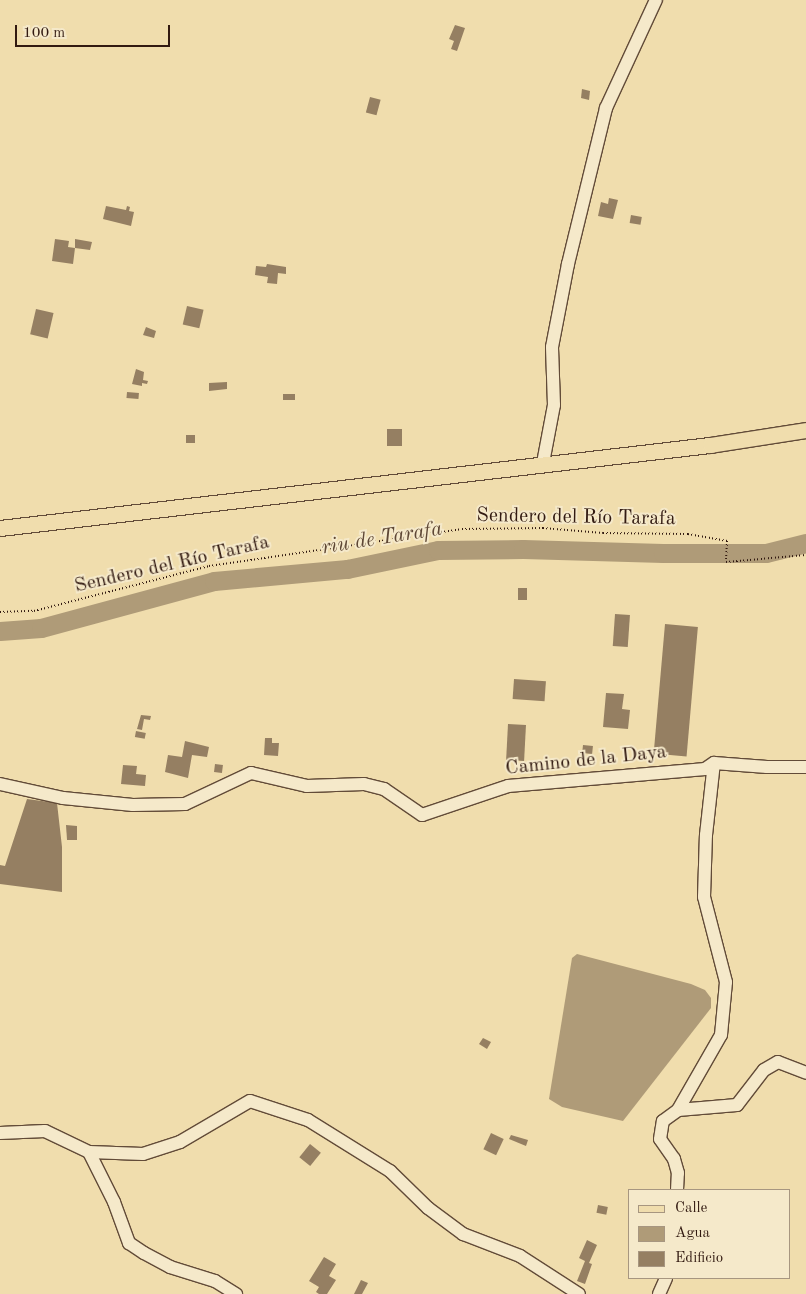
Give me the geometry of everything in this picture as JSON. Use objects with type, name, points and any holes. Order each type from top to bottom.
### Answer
[{"type":"main road","points":[[0,528],[710,445],[806,430]]},
{"type":"street","points":[[543,464],[554,405],[552,346],[568,264],[603,117],[610,94],[656,0]]},
{"type":"street","points":[[677,1189],[678,1173],[674,1159],[660,1139],[663,1120],[678,1110],[721,1035],[726,982],[704,897],[706,835],[714,763]]},
{"type":"street","name":"Camino de la Daya","points":[[0,784],[71,798],[133,805],[185,804],[251,773],[307,786],[364,784],[384,789],[422,814],[508,786],[705,768],[714,763],[806,768]]},
{"type":"street","points":[[678,1110],[737,1105],[764,1070],[778,1062],[806,1074]]},
{"type":"street","points":[[0,1133],[45,1130],[89,1152],[143,1154],[180,1142],[250,1101],[308,1120],[390,1171],[428,1208],[463,1234],[520,1256],[578,1294]]},
{"type":"street","points":[[89,1152],[114,1202],[129,1243],[170,1266],[215,1281],[236,1294]]},
{"type":"street","points":[[659,1294],[666,1279]]},
{"type":"path","name":"Sendero del Río Tarafa","points":[[0,612],[34,611],[209,566],[462,529],[543,528],[603,533],[688,534],[727,542],[726,562],[806,555]]},
{"type":"water","points":[[577,954],[691,984],[705,990],[711,998],[711,1008],[623,1121],[562,1107],[549,1099],[572,958]]},
{"type":"building","points":[[455,25],[465,28],[457,51],[451,49],[454,41],[449,39]]},
{"type":"building","points":[[582,89],[590,91],[589,100],[581,98]]},
{"type":"building","points":[[370,97],[381,100],[376,115],[366,112]]},
{"type":"building","points":[[609,198],[618,200],[613,219],[598,216],[601,202],[608,204]]},
{"type":"building","points":[[106,206],[126,210],[127,206],[130,207],[129,211],[134,212],[131,226],[103,219]]},
{"type":"building","points":[[631,215],[642,217],[640,225],[630,223]]},
{"type":"building","points":[[55,239],[69,241],[68,247],[75,248],[73,264],[52,261]]},
{"type":"building","points":[[75,239],[92,242],[90,250],[75,248]]},
{"type":"building","points":[[267,264],[286,267],[286,274],[278,273],[277,284],[267,283],[268,277],[255,275],[256,266],[266,267]]},
{"type":"building","points":[[187,306],[204,310],[199,328],[183,325]]},
{"type":"building","points":[[36,309],[54,313],[48,338],[30,334]]},
{"type":"building","points":[[146,327],[156,331],[154,338],[143,335]]},
{"type":"building","points":[[136,369],[144,372],[143,380],[148,381],[147,384],[142,383],[142,386],[132,384]]},
{"type":"building","points":[[227,382],[227,389],[209,391],[209,383]]},
{"type":"building","points":[[127,392],[139,393],[138,399],[126,398]]},
{"type":"building","points":[[283,394],[295,394],[295,400],[283,400]]},
{"type":"building","points":[[387,429],[402,429],[402,446],[387,446]]},
{"type":"building","points":[[186,435],[195,435],[195,443],[186,443]]},
{"type":"building","points":[[518,588],[527,588],[527,600],[518,600]]},
{"type":"building","points":[[615,614],[630,615],[628,647],[613,646]]},
{"type":"building","points":[[665,624],[698,627],[687,756],[654,754]]},
{"type":"building","points":[[514,679],[546,681],[545,701],[513,699]]},
{"type":"building","points":[[606,693],[624,694],[622,709],[630,710],[628,729],[603,727]]},
{"type":"building","points":[[141,715],[151,716],[150,720],[144,719],[142,730],[137,729]]},
{"type":"building","points":[[508,724],[526,725],[524,761],[506,760]]},
{"type":"building","points":[[136,731],[146,733],[145,739],[135,737]]},
{"type":"building","points":[[265,738],[272,738],[272,743],[279,743],[278,756],[264,755]]},
{"type":"building","points":[[185,741],[209,747],[207,757],[192,755],[188,778],[165,772],[168,755],[182,757]]},
{"type":"building","points":[[583,745],[593,746],[592,754],[582,753]]},
{"type":"building","points":[[215,764],[223,765],[222,773],[214,772]]},
{"type":"building","points":[[123,765],[137,766],[136,774],[146,775],[145,786],[121,784]]},
{"type":"building","points":[[27,799],[57,803],[62,847],[62,892],[0,884],[0,865],[5,866]]},
{"type":"building","points":[[66,825],[77,826],[77,840],[67,840]]},
{"type":"building","points":[[483,1038],[491,1042],[487,1049],[479,1044]]},
{"type":"building","points":[[491,1133],[504,1139],[496,1155],[483,1149]]},
{"type":"building","points":[[511,1135],[528,1140],[526,1146],[509,1139]]},
{"type":"building","points":[[310,1144],[321,1153],[310,1166],[299,1157]]},
{"type":"building","points":[[598,1205],[608,1207],[606,1215],[596,1213]]},
{"type":"building","points":[[587,1240],[597,1245],[589,1263],[592,1264],[585,1284],[577,1281],[585,1261],[579,1258]]},
{"type":"building","points":[[324,1257],[336,1264],[329,1276],[336,1280],[327,1294],[319,1294],[316,1292],[319,1287],[309,1281]]},
{"type":"building","points":[[361,1280],[368,1283],[362,1294],[354,1294]]},
{"type":"waterway","name":"riu de Tarafa","points":[[0,631],[41,628],[214,581],[347,569],[438,550],[523,549],[663,553],[766,553],[806,543]]}]
